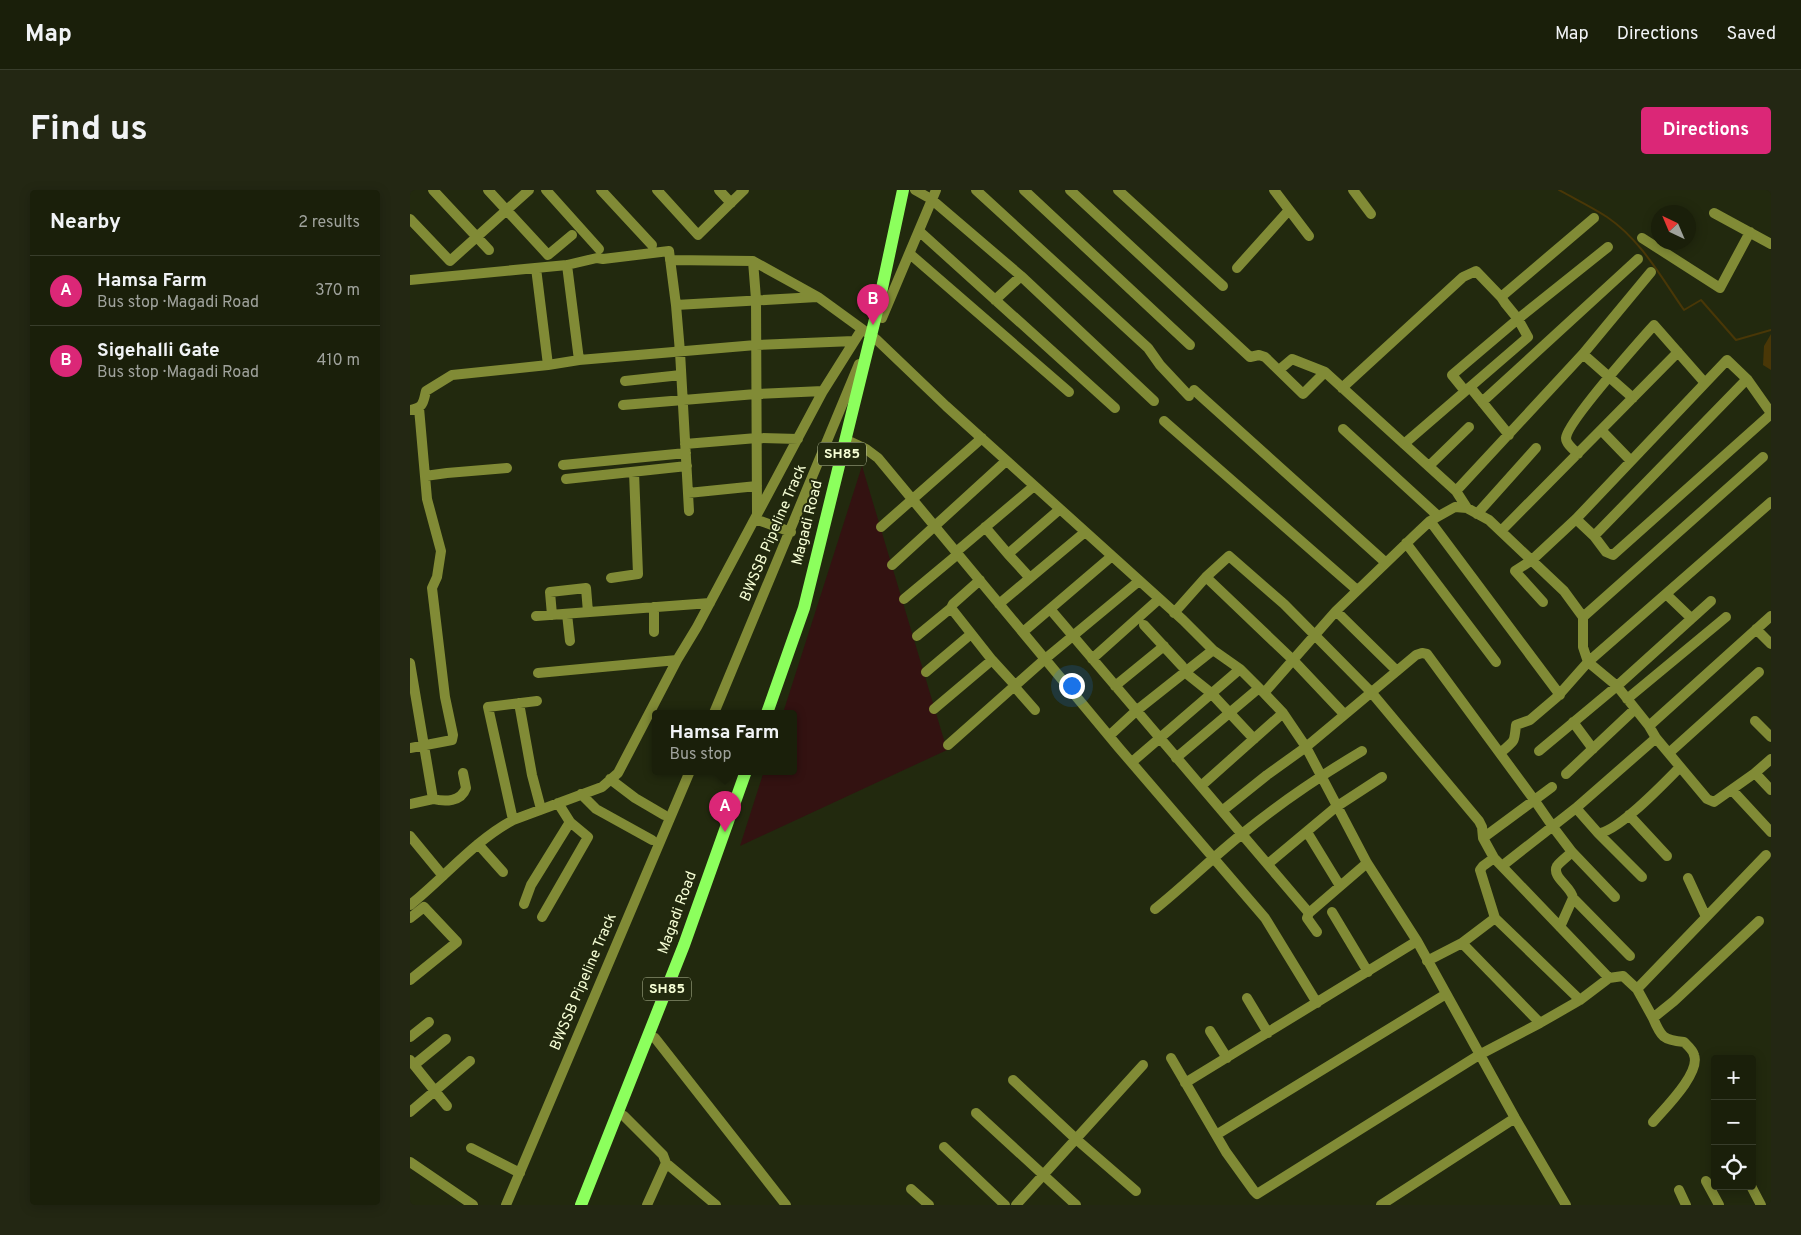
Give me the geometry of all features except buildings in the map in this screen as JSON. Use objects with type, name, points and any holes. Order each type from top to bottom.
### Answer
[{"type":"main road","name":"Magadi Road","points":[[768,710],[804,608],[903,190]]},
{"type":"main road","name":"Magadi Road","points":[[775,710],[811,611],[852,442],[870,335],[882,318],[910,190]]},
{"type":"main road","name":"Magadi Road","points":[[580,1205],[684,945],[745,775]]},
{"type":"main road","name":"Magadi Road","points":[[588,1205],[690,949],[753,775]]},
{"type":"street","points":[[433,190],[489,250]]},
{"type":"street","points":[[488,190],[548,255],[572,235]]},
{"type":"street","points":[[410,219],[450,262],[529,190]]},
{"type":"street","points":[[546,190],[599,248]]},
{"type":"street","points":[[601,190],[652,246]]},
{"type":"street","points":[[657,190],[698,235],[744,190]]},
{"type":"street","points":[[719,190],[731,203]]},
{"type":"street","points":[[915,190],[933,194],[1154,401]]},
{"type":"street","points":[[976,190],[1148,348],[1160,365],[1385,562]]},
{"type":"street","points":[[1024,190],[1190,345]]},
{"type":"street","points":[[1070,190],[1250,357],[1259,355],[1266,357],[1303,394],[1325,372]]},
{"type":"street","points":[[1118,190],[1223,286]]},
{"type":"street","points":[[1274,190],[1309,236]]},
{"type":"street","points":[[1353,190],[1370,214]]},
{"type":"street","points":[[882,318],[910,254],[933,194]]},
{"type":"street","points":[[1237,268],[1289,210]]},
{"type":"street","points":[[1714,213],[1771,244]]},
{"type":"street","points":[[1502,297],[1594,218]]},
{"type":"street","points":[[919,231],[1115,408]]},
{"type":"street","points":[[1642,238],[1720,288],[1750,232]]},
{"type":"street","points":[[1509,435],[1482,402],[1452,375],[1608,247]]},
{"type":"street","points":[[410,280],[567,265],[597,258],[603,259],[669,251],[680,352],[689,510]]},
{"type":"street","points":[[910,254],[1069,392]]},
{"type":"street","points":[[1482,402],[1638,259]]},
{"type":"street","points":[[670,260],[753,261],[818,297],[870,335],[1160,599],[1213,650],[1240,669],[1261,690],[1282,713],[1306,748],[1367,863],[1417,941],[1515,1118],[1566,1205]]},
{"type":"street","points":[[753,261],[756,299],[756,517]]},
{"type":"street","points":[[567,265],[579,360]]},
{"type":"street","points":[[536,268],[548,365]]},
{"type":"street","points":[[1342,388],[1463,277],[1476,271],[1502,297],[1528,337],[1404,444]]},
{"type":"street","points":[[1456,491],[1583,354],[1651,272]]},
{"type":"street","points":[[995,300],[1021,276]]},
{"type":"street","points":[[676,305],[818,297]]},
{"type":"street","points":[[1578,454],[1566,438],[1572,424],[1654,325],[1705,383]]},
{"type":"street","points":[[410,748],[452,740],[453,735],[445,697],[432,588],[437,577],[441,551],[427,499],[414,409],[423,404],[426,391],[452,375],[579,360],[756,345],[854,341],[870,335]]},
{"type":"street","name":"BWSSB Pipeline Track","points":[[715,710],[791,532],[870,335]]},
{"type":"street","points":[[410,918],[415,901],[478,844],[502,826],[513,820],[602,787],[618,773],[823,391],[854,341]]},
{"type":"street","points":[[1501,531],[1678,352]]},
{"type":"street","points":[[1583,354],[1633,398]]},
{"type":"street","points":[[1279,370],[1292,360],[1325,372],[1456,491],[1467,508],[1489,520],[1564,591],[1583,617],[1583,647],[1588,662],[1617,686],[1656,738],[1707,799],[1714,802],[1755,773],[1771,759]]},
{"type":"street","points":[[1543,602],[1515,571],[1532,560],[1576,518],[1727,360],[1747,380],[1771,413],[1613,555],[1606,552],[1594,536],[1576,518]]},
{"type":"street","points":[[625,381],[681,375]]},
{"type":"street","points":[[1594,536],[1747,380]]},
{"type":"street","points":[[623,405],[756,394],[823,391]]},
{"type":"street","points":[[1164,421],[1357,590]]},
{"type":"street","points":[[1429,466],[1469,427]]},
{"type":"street","points":[[1344,429],[1434,519],[1560,694]]},
{"type":"street","points":[[1601,430],[1631,461]]},
{"type":"street","points":[[563,465],[757,438],[798,439]]},
{"type":"street","points":[[881,527],[982,438]]},
{"type":"street","points":[[852,442],[866,448],[878,458],[1109,736],[1265,918],[1318,1002]]},
{"type":"street","points":[[1477,514],[1536,448]]},
{"type":"street","points":[[1583,617],[1763,457]]},
{"type":"street","points":[[892,565],[1006,460]]},
{"type":"street","points":[[566,480],[687,466]]},
{"type":"street","points":[[425,476],[507,468]]},
{"type":"street","points":[[611,578],[638,574],[634,472]]},
{"type":"street","points":[[688,493],[757,486]]},
{"type":"street","points":[[904,599],[1034,486]]},
{"type":"street","points":[[1500,753],[1514,741],[1516,725],[1530,720],[1560,694],[1588,662],[1771,502]]},
{"type":"street","points":[[1176,758],[1228,713],[1261,690],[1292,660],[1336,611],[1406,543],[1434,519],[1455,508],[1467,508]]},
{"type":"street","points":[[1008,554],[1060,509]]},
{"type":"street","points":[[756,517],[791,532]]},
{"type":"street","points":[[985,527],[1030,578]]},
{"type":"street","points":[[999,604],[1085,532]]},
{"type":"street","points":[[1406,543],[1496,662]]},
{"type":"street","points":[[1023,632],[1112,556]]},
{"type":"street","points":[[1174,613],[1206,577],[1225,558],[1231,556],[1284,604],[1370,692],[1479,821],[1483,838],[1494,858],[1609,978]]},
{"type":"street","points":[[1206,577],[1292,660],[1344,714]]},
{"type":"street","points":[[917,636],[951,608],[980,580]]},
{"type":"street","points":[[948,745],[1045,658],[1139,580]]},
{"type":"street","points":[[552,615],[550,592],[586,588],[588,612]]},
{"type":"street","points":[[1666,594],[1691,618]]},
{"type":"street","points":[[1092,659],[1160,599]]},
{"type":"street","points":[[1539,751],[1617,686],[1711,601]]},
{"type":"street","points":[[536,616],[710,603]]},
{"type":"street","points":[[654,607],[654,632]]},
{"type":"street","points":[[951,608],[1035,710]]},
{"type":"street","points":[[1050,609],[1309,913]]},
{"type":"street","points":[[1336,611],[1397,671]]},
{"type":"street","points":[[567,614],[570,641]]},
{"type":"street","points":[[1648,726],[1771,616]]},
{"type":"street","points":[[1627,699],[1726,617]]},
{"type":"street","points":[[1144,625],[1184,670],[1211,693],[1254,739]]},
{"type":"street","points":[[1756,629],[1771,644]]},
{"type":"street","points":[[926,672],[971,634]]},
{"type":"street","points":[[1115,686],[1164,646]]},
{"type":"street","points":[[1109,736],[1184,670],[1213,650]]},
{"type":"street","points":[[1222,811],[1267,775],[1306,748],[1416,655],[1427,654],[1572,852],[1615,897]]},
{"type":"street","points":[[538,673],[677,660]]},
{"type":"street","points":[[934,709],[992,660]]},
{"type":"street","points":[[410,664],[433,800]]},
{"type":"street","points":[[1132,762],[1240,669]]},
{"type":"street","points":[[1669,753],[1759,672]]},
{"type":"street","points":[[513,820],[488,707],[537,701]]},
{"type":"street","points":[[519,703],[532,775],[541,810]]},
{"type":"street","points":[[1566,774],[1635,709]]},
{"type":"street","points":[[1201,786],[1282,713]]},
{"type":"street","points":[[1754,720],[1771,737]]},
{"type":"street","points":[[1573,722],[1593,749]]},
{"type":"street","points":[[1502,866],[1576,808],[1656,738]]},
{"type":"street","points":[[1155,909],[1184,886],[1241,834],[1288,798],[1362,751]]},
{"type":"street","points":[[1598,833],[1611,829],[1629,815],[1680,767]]},
{"type":"street","points":[[410,804],[433,800],[450,801],[461,796],[466,788],[463,773]]},
{"type":"street","points":[[1755,773],[1771,790]]},
{"type":"street","name":"BWSSB Pipeline Track","points":[[506,1205],[688,775]]},
{"type":"street","points":[[1268,864],[1336,807],[1382,777]]},
{"type":"street","points":[[610,780],[664,815]]},
{"type":"street","points":[[1483,838],[1552,787]]},
{"type":"street","points":[[1732,790],[1771,832]]},
{"type":"street","points":[[581,794],[596,809],[652,840]]},
{"type":"street","points":[[542,917],[588,837],[570,822],[558,803]]},
{"type":"street","points":[[1576,808],[1642,877]]},
{"type":"street","points":[[1629,815],[1668,856]]},
{"type":"street","points":[[524,904],[531,885],[570,822]]},
{"type":"street","points":[[1306,832],[1340,886]]},
{"type":"street","points":[[410,836],[443,876]]},
{"type":"street","points":[[478,844],[503,872]]},
{"type":"street","points":[[1572,852],[1558,866],[1556,870],[1557,875],[1573,898],[1630,956]]},
{"type":"street","points":[[1637,989],[1766,855]]},
{"type":"street","points":[[1494,858],[1480,870],[1495,918],[1580,1000]]},
{"type":"street","points":[[1317,932],[1307,918],[1309,913],[1367,863]]},
{"type":"street","points":[[1688,878],[1706,917]]},
{"type":"street","points":[[1560,927],[1573,898]]},
{"type":"street","points":[[410,980],[456,942],[415,901]]},
{"type":"street","points":[[1332,912],[1368,972]]},
{"type":"street","points":[[1427,961],[1462,943],[1495,918]]},
{"type":"street","points":[[1654,1018],[1759,921]]},
{"type":"street","points":[[1186,1083],[1417,941]]},
{"type":"street","points":[[1462,943],[1540,1023]]},
{"type":"street","points":[[1171,1058],[1216,1135],[1257,1194],[1480,1055],[1580,1000],[1609,978],[1623,976],[1637,989],[1654,1018],[1658,1031],[1664,1038],[1670,1041],[1684,1042],[1695,1056],[1695,1063],[1683,1087],[1653,1122]]},
{"type":"street","points":[[1216,1135],[1446,994]]},
{"type":"street","points":[[1247,998],[1268,1033]]},
{"type":"street","points":[[410,1037],[429,1022]]},
{"type":"street","points":[[1210,1031],[1227,1058]]},
{"type":"street","points":[[655,1038],[786,1205]]},
{"type":"street","points":[[446,1039],[412,1063],[447,1106]]},
{"type":"street","points":[[410,1112],[470,1061]]},
{"type":"street","points":[[1016,1205],[1143,1065]]},
{"type":"street","points":[[1013,1080],[1076,1139],[1136,1191]]},
{"type":"street","points":[[976,1113],[1076,1205]]},
{"type":"street","points":[[624,1116],[663,1155],[666,1163],[716,1205]]},
{"type":"street","points":[[1381,1205],[1515,1118]]},
{"type":"street","points":[[944,1147],[1005,1205]]},
{"type":"street","points":[[471,1148],[520,1172]]},
{"type":"street","points":[[410,1162],[473,1205]]},
{"type":"street","points":[[650,1204],[666,1163]]},
{"type":"street","points":[[1706,1181],[1719,1205]]},
{"type":"street","points":[[911,1189],[929,1205]]},
{"type":"street","points":[[1679,1190],[1686,1205]]},
{"type":"street","points":[[1753,1190],[1761,1205]]},
{"type":"shaded area","points":[[1771,334],[1771,370],[1763,365],[1764,346]]},
{"type":"shaded area","points":[[862,466],[947,750],[740,846],[763,775],[797,775],[797,710],[784,710]]},
{"type":"waterway","points":[[1559,190],[1589,206],[1619,226],[1650,260],[1684,310],[1701,300],[1736,340],[1771,330]]},
{"type":"place","name":"Sigehalli Gate","points":[[873,325]]},
{"type":"place","name":"Hamsa Farm","points":[[725,832]]}]
